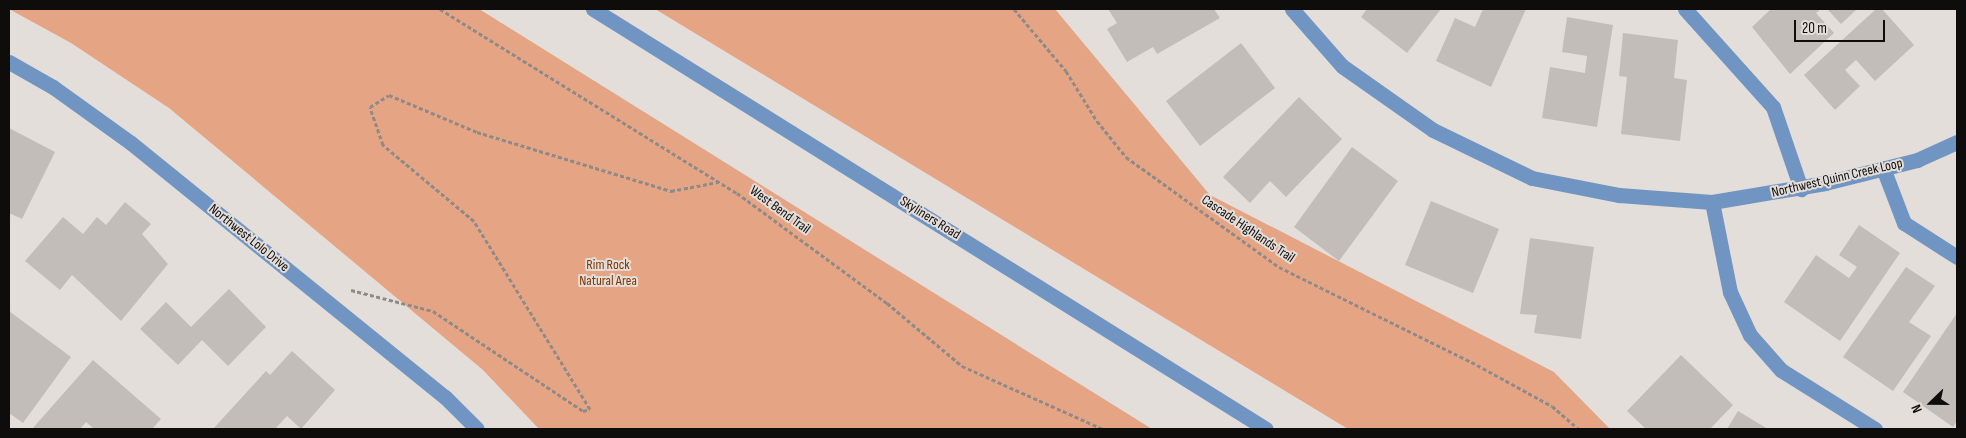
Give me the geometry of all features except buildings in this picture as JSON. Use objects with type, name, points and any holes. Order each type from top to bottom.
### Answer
[{"type":"street","name":"Skyliners Road","points":[[594,9],[1266,429]]},
{"type":"street","name":"Northwest Quinn Creek Loop","points":[[1292,9],[1342,66],[1433,130],[1532,178],[1619,195],[1712,202],[1801,189],[1916,160],[1957,142]]},
{"type":"street","points":[[1685,9],[1773,107],[1801,189]]},
{"type":"street","name":"Northwest Lolo Drive","points":[[9,62],[53,87],[131,144],[445,397],[477,429]]},
{"type":"street","points":[[1883,168],[1904,224],[1957,257]]},
{"type":"street","points":[[1712,202],[1730,292],[1750,335],[1781,370],[1875,429]]},
{"type":"path","name":"West Bend Trail","points":[[440,9],[718,182],[849,274],[962,366],[1103,429]]},
{"type":"path","name":"Cascade Highlands Trail","points":[[1014,9],[1066,70],[1097,121],[1126,157],[1279,267],[1485,370],[1552,406],[1578,429]]},
{"type":"path","points":[[348,289],[433,311],[583,411],[590,409],[474,221],[383,145],[370,108],[389,95],[476,132],[670,191],[718,182]]},
{"type":"green space","name":"Rim Rock Natural Area","points":[[9,9],[479,9],[1152,429],[539,429],[483,370],[169,108],[71,43]]},
{"type":"green space","points":[[655,9],[1055,9],[1210,195],[1554,372],[1610,429],[1348,429]]}]
